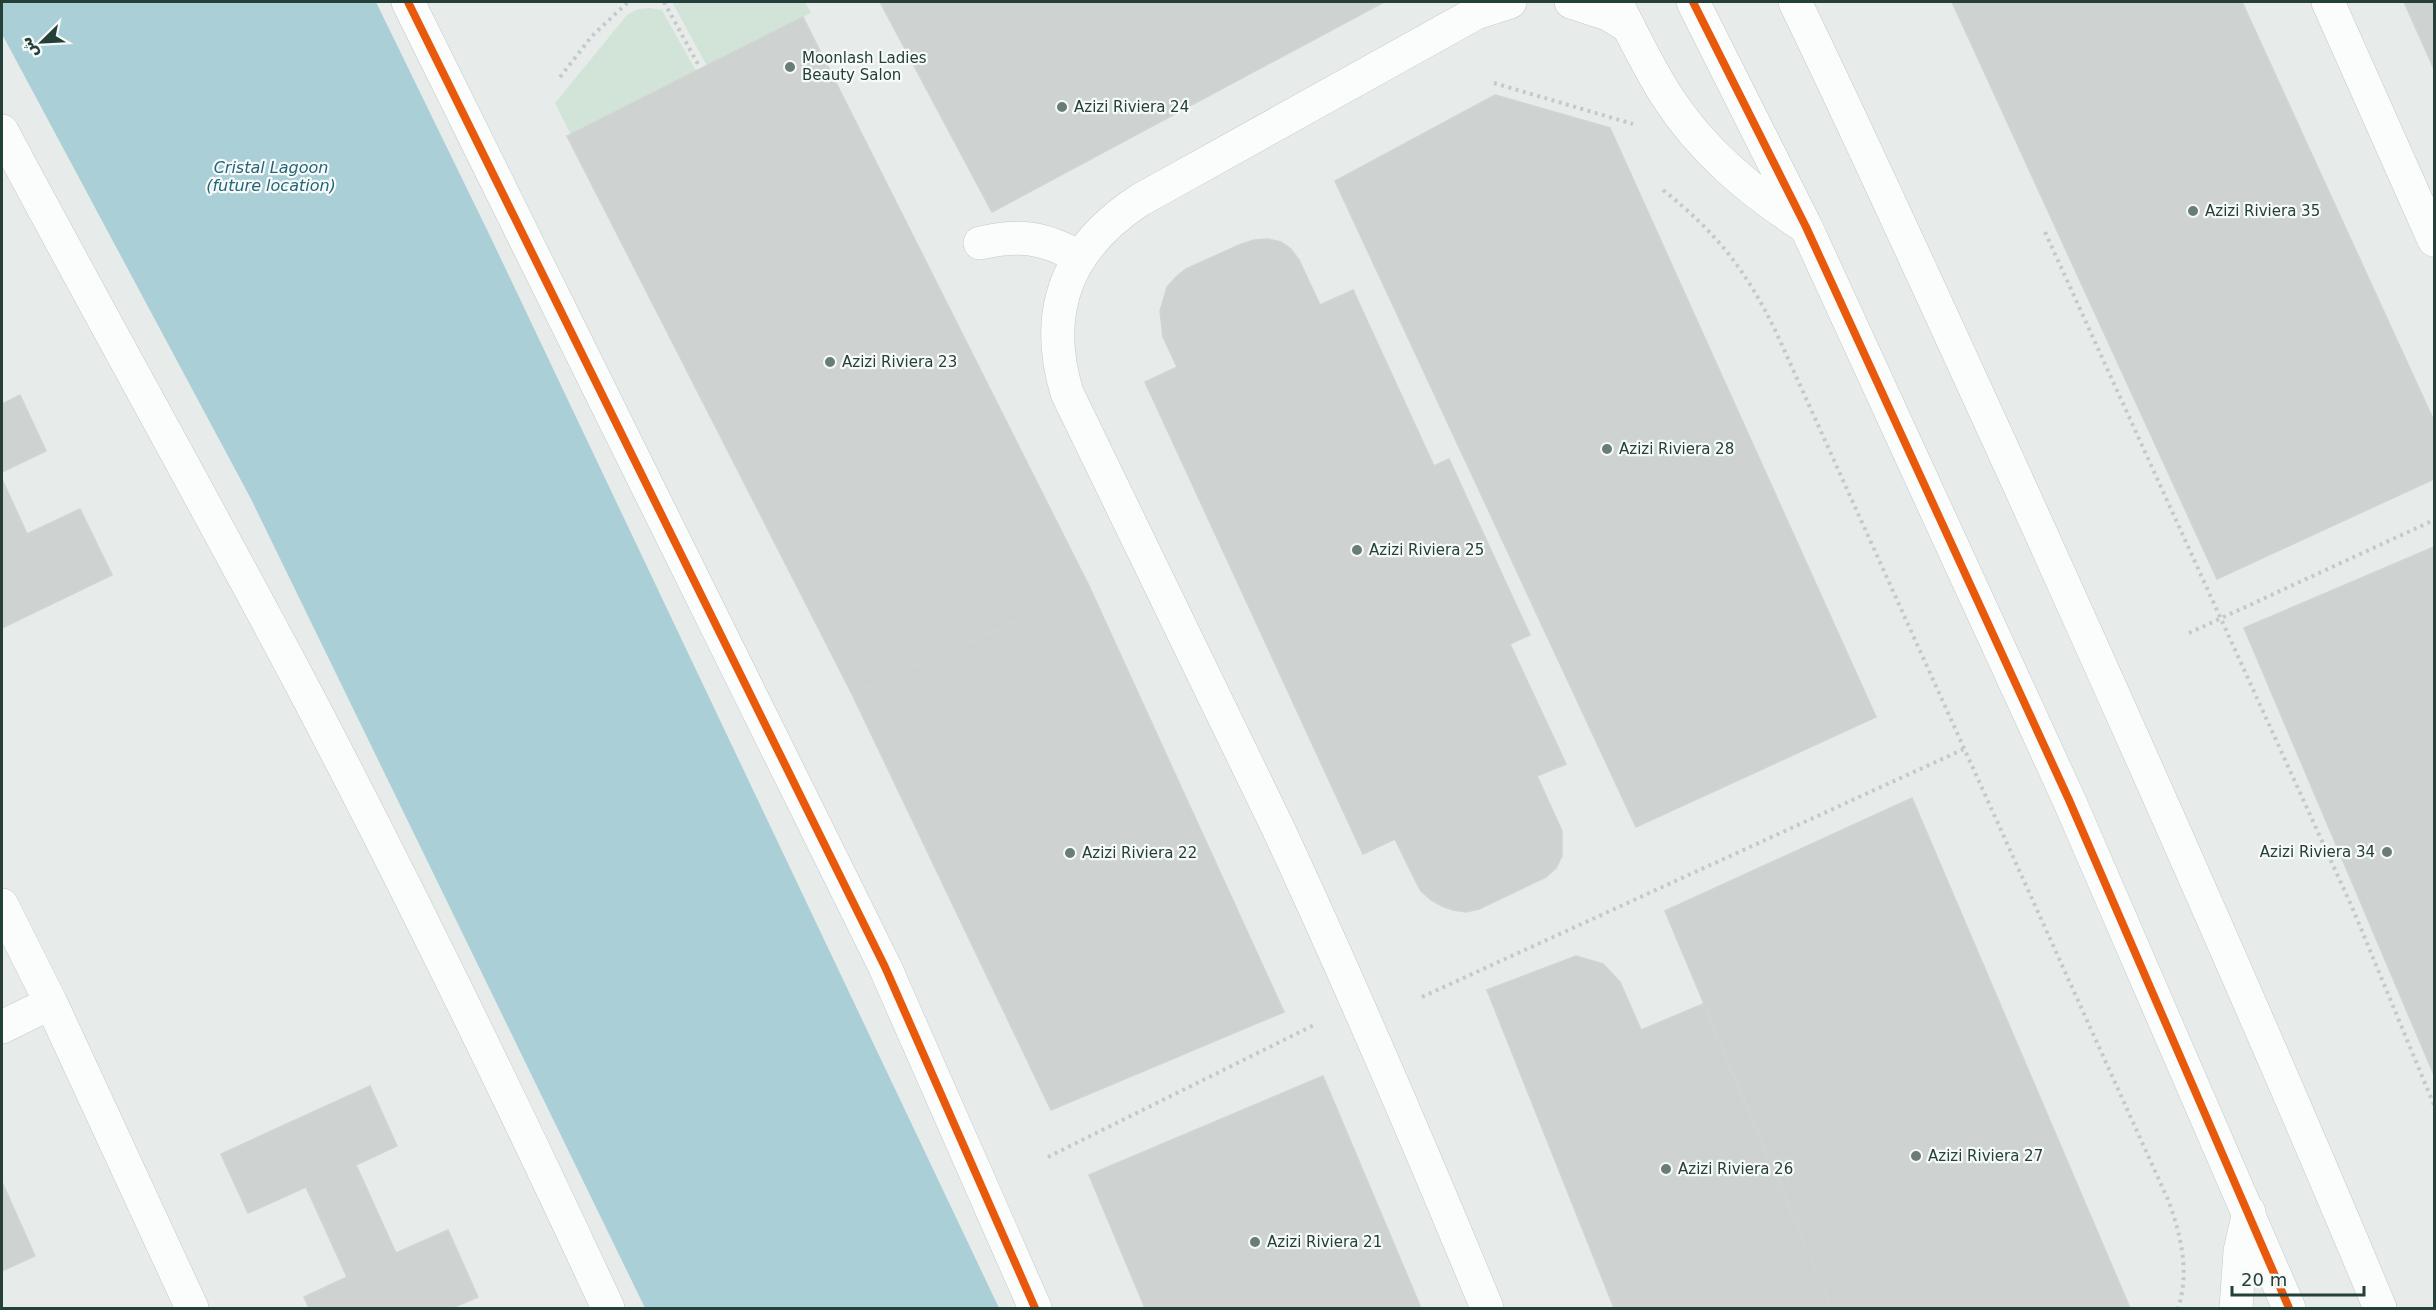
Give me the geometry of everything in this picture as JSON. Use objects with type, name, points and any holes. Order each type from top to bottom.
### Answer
[{"type":"street","points":[[408,2],[885,967],[1035,1308]]},
{"type":"street","points":[[1487,1308],[1366,1023],[1278,829],[1067,393],[1059,366],[1056,338],[1059,310],[1064,292],[1079,257],[1095,235],[1116,215],[1476,13],[1510,2]]},
{"type":"street","points":[[1571,2],[1608,14],[1623,14],[1666,95],[1714,156],[1750,189],[1806,227]]},
{"type":"street","points":[[1694,2],[1806,227],[2069,800],[2289,1308]]},
{"type":"street","points":[[1795,2],[1869,156],[2162,800],[2380,1308]]},
{"type":"street","points":[[2328,2],[2434,240]]},
{"type":"street","points":[[2,131],[309,699],[428,931],[543,1166],[608,1308]]},
{"type":"street","points":[[980,243],[1021,237],[1042,240],[1079,257]]},
{"type":"street","points":[[2,905],[51,1003],[192,1308]]},
{"type":"street","points":[[2,1027],[51,1003]]},
{"type":"street","points":[[2236,1308],[2240,1251],[2249,1212]]},
{"type":"path","points":[[560,77],[592,36],[628,2]]},
{"type":"path","points":[[664,2],[699,66]]},
{"type":"path","points":[[1494,83],[1633,124]]},
{"type":"path","points":[[1663,190],[1717,238],[1740,267],[1759,297],[2169,1202],[2183,1250],[2183,1275],[2178,1308]]},
{"type":"path","points":[[2045,232],[2352,907],[2434,1105]]},
{"type":"path","points":[[2189,633],[2434,520]]},
{"type":"path","points":[[1422,998],[1965,749]]},
{"type":"path","points":[[1048,1157],[1314,1025]]},
{"type":"green space","points":[[672,2],[805,2],[811,13],[707,66]]},
{"type":"green space","points":[[638,9],[662,10],[696,71],[571,135],[555,103],[627,15]]},
{"type":"water","name":"Cristal Lagoon (future location)","points":[[2,2],[376,2],[491,238],[999,1308],[645,1308],[251,499],[2,34]]},
{"type":"building","name":"Azizi Riviera 24","points":[[880,2],[1384,2],[992,212]]},
{"type":"building","name":"Azizi Riviera 35","points":[[1952,2],[2242,2],[2434,421],[2434,479],[2217,579]]},
{"type":"building","points":[[2404,2],[2434,2],[2434,69]]},
{"type":"building","name":"Azizi Riviera 23","points":[[803,17],[1090,588],[852,694],[567,136]]},
{"type":"building","name":"Azizi Riviera 28","points":[[1495,95],[1610,128],[1876,717],[1636,827],[1335,181]]},
{"type":"building","name":"Azizi Riviera 25","points":[[1268,239],[1281,242],[1291,249],[1299,260],[1320,305],[1353,290],[1434,466],[1449,459],[1530,635],[1510,644],[1566,764],[1537,776],[1562,831],[1562,856],[1556,868],[1546,877],[1479,909],[1466,912],[1453,910],[1431,900],[1421,891],[1395,839],[1363,854],[1145,382],[1177,367],[1163,337],[1160,311],[1167,287],[1186,269],[1239,245],[1254,240]]},
{"type":"building","points":[[20,395],[46,451],[2,472],[2,404]]},
{"type":"building","points":[[2,479],[27,534],[80,509],[112,575],[2,628]]},
{"type":"building","name":"Azizi Riviera 34","points":[[2434,547],[2434,1075],[2244,628]]},
{"type":"building","name":"Azizi Riviera 22","points":[[1090,588],[1284,1012],[1051,1110],[852,694]]},
{"type":"building","name":"Azizi Riviera 27","points":[[1912,798],[2130,1308],[1832,1308],[1665,911]]},
{"type":"building","name":"Azizi Riviera 26","points":[[1576,956],[1603,964],[1620,982],[1641,1030],[1703,1004],[1832,1308],[1614,1308],[1487,990]]},
{"type":"building","name":"Azizi Riviera 21","points":[[1323,1076],[1421,1308],[1145,1308],[1089,1175]]},
{"type":"building","points":[[370,1086],[397,1146],[356,1165],[396,1253],[448,1230],[478,1297],[452,1308],[309,1308],[304,1297],[347,1277],[306,1187],[248,1213],[221,1154]]},
{"type":"building","points":[[2,1182],[35,1256],[2,1271]]},
{"type":"cycle path","points":[[408,2],[885,967],[1035,1308]]},
{"type":"cycle path","points":[[1693,2],[1806,227],[2069,800],[2289,1308]]},
{"type":"place","name":"Moonlash Ladies Beauty Salon","points":[[790,67]]},
{"type":"place","name":"Azizi Riviera 24","points":[[1062,107]]},
{"type":"place","name":"Azizi Riviera 35","points":[[2193,211]]},
{"type":"place","name":"Azizi Riviera 23","points":[[830,362]]},
{"type":"place","name":"Azizi Riviera 28","points":[[1607,449]]},
{"type":"place","name":"Azizi Riviera 25","points":[[1357,550]]},
{"type":"place","name":"Azizi Riviera 34","points":[[2387,852]]},
{"type":"place","name":"Azizi Riviera 22","points":[[1070,853]]},
{"type":"place","name":"Azizi Riviera 27","points":[[1916,1156]]},
{"type":"place","name":"Azizi Riviera 26","points":[[1666,1169]]},
{"type":"place","name":"Azizi Riviera 21","points":[[1255,1242]]}]
